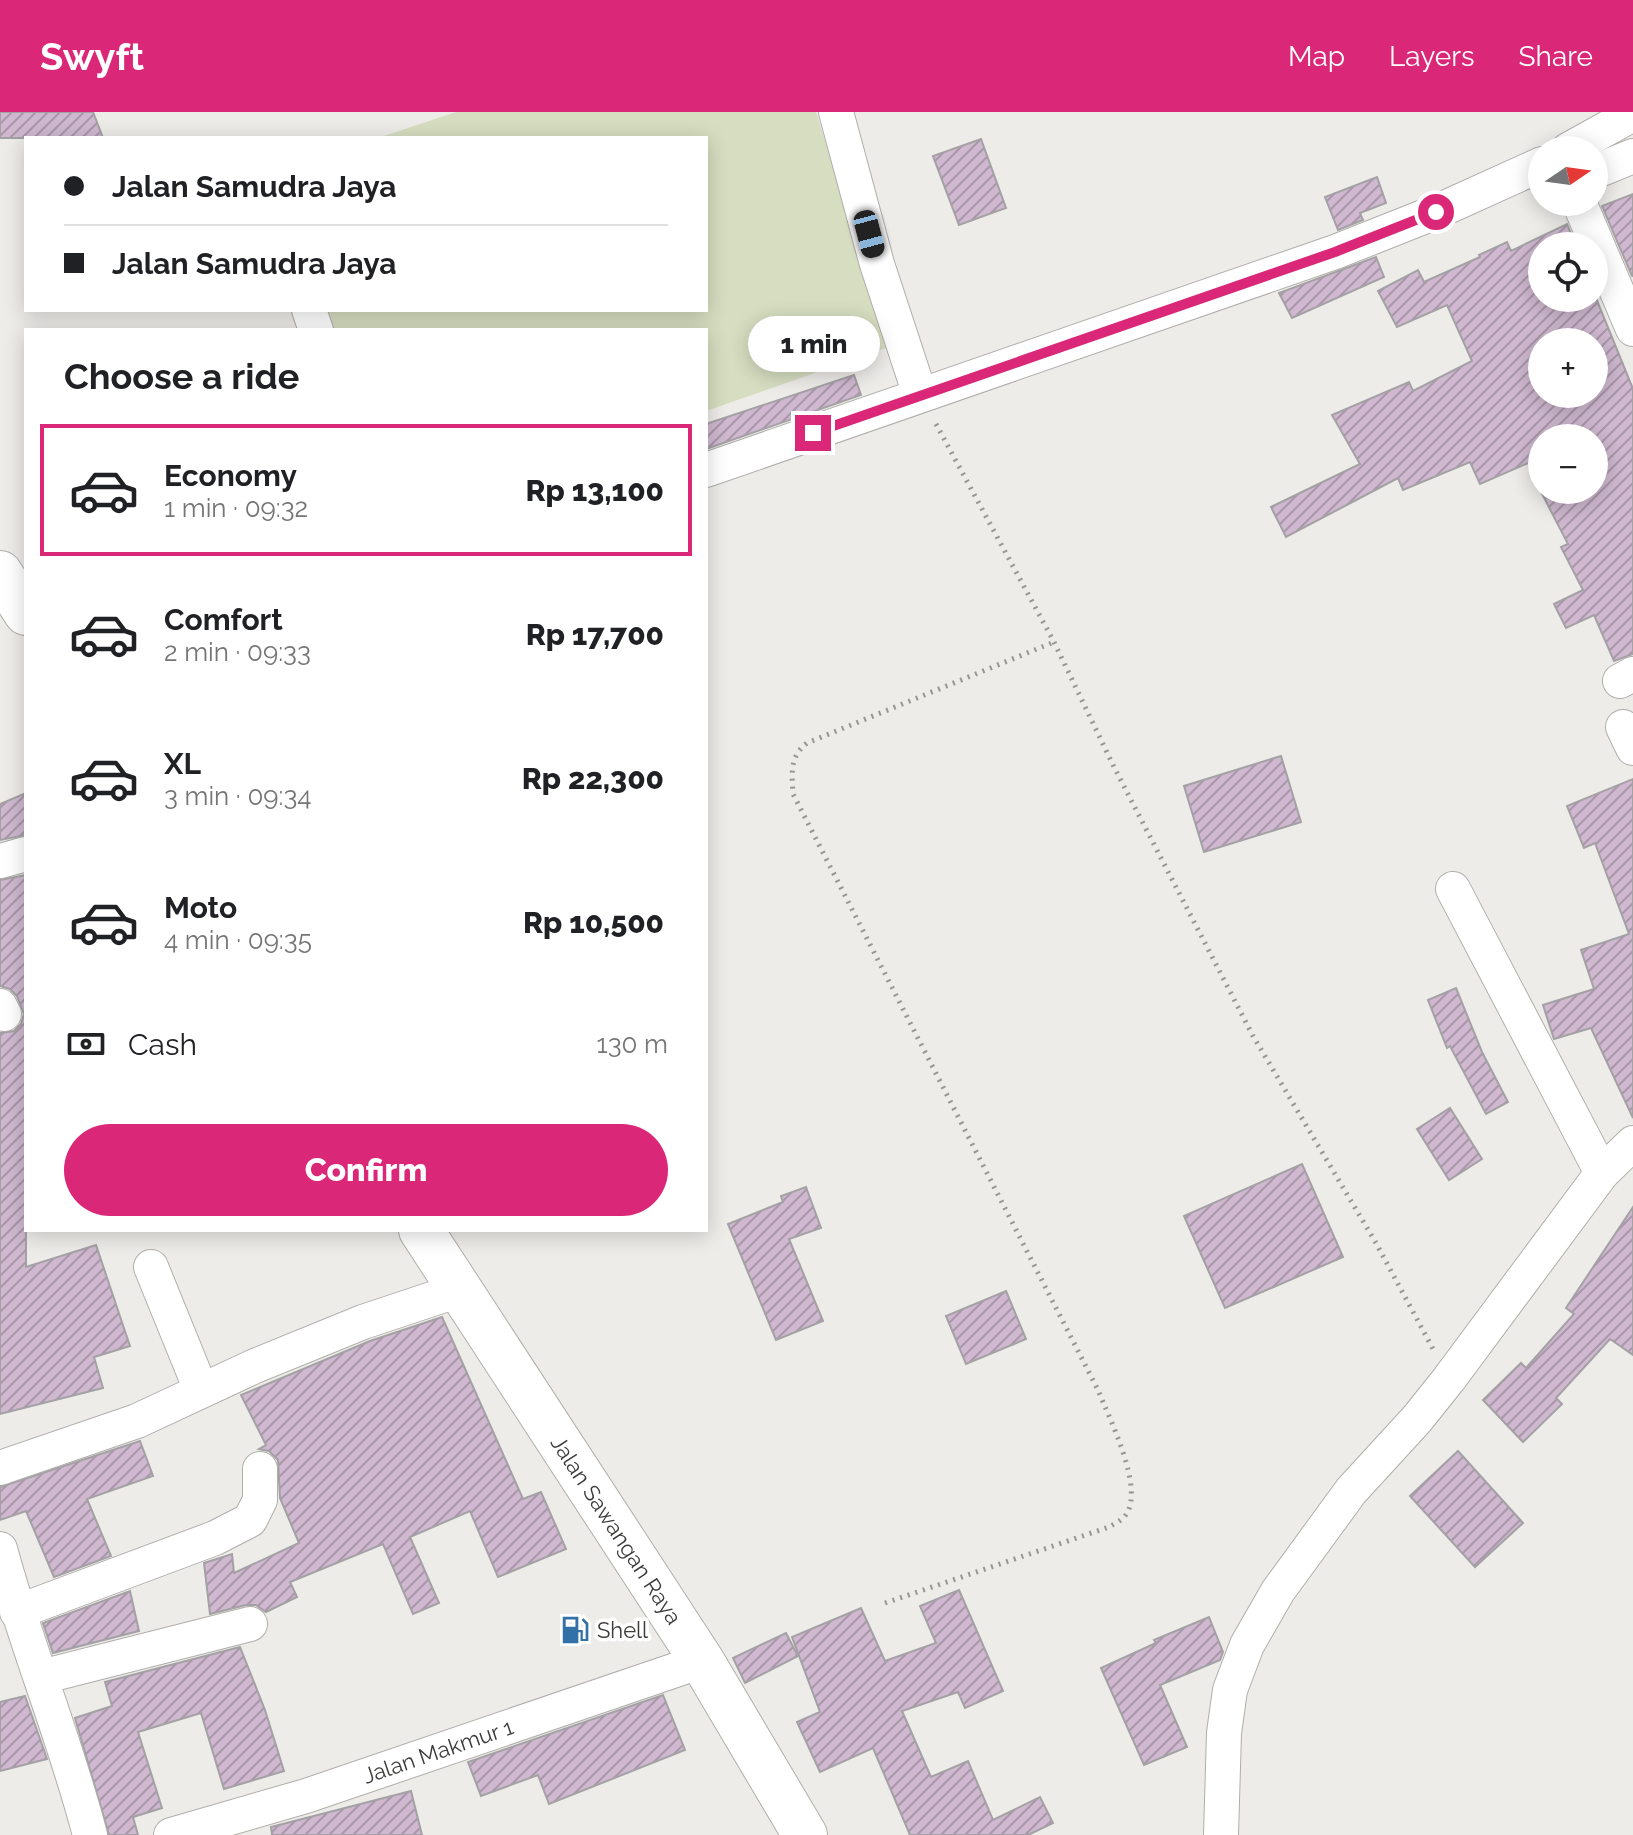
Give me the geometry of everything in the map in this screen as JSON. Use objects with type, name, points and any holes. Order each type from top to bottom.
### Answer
[{"type":"highway","points":[[0,573],[24,610]]},
{"type":"highway","name":"Jalan Sawangan Raya","points":[[422,1232],[702,1661],[805,1835]]},
{"type":"street","points":[[836,112],[877,264],[920,395]]},
{"type":"street","points":[[1593,136],[1633,114]]},
{"type":"street","points":[[1608,166],[1633,156]]},
{"type":"street","points":[[708,469],[1335,252],[1528,175]]},
{"type":"street","points":[[1585,216],[1633,329]]},
{"type":"street","points":[[0,861],[24,855]]},
{"type":"street","points":[[1453,889],[1602,1173]]},
{"type":"street","points":[[1221,1835],[1230,1690],[1247,1645],[1278,1591],[1351,1491],[1449,1379],[1602,1173],[1633,1143]]},
{"type":"street","points":[[151,1267],[201,1390]]},
{"type":"street","points":[[0,1468],[137,1421],[201,1390],[363,1322],[459,1290]]},
{"type":"street","points":[[17,1612],[215,1538],[250,1520],[260,1500],[260,1469]]},
{"type":"street","points":[[0,1549],[17,1612],[75,1775],[90,1835]]},
{"type":"street","points":[[41,1677],[250,1624]]},
{"type":"street","name":"Jalan Makmur 1","points":[[171,1835],[306,1796],[702,1661]]},
{"type":"path","points":[[920,395],[1054,642],[1114,767],[1253,1036],[1376,1243],[1449,1379]]},
{"type":"path","points":[[885,1603],[1109,1527],[1124,1517],[1128,1510],[1131,1484],[1125,1457],[1098,1390],[793,794],[793,760],[797,751],[807,743],[1054,642]]},
{"type":"green space","points":[[456,112],[816,112],[889,347],[708,410],[708,328],[307,328],[302,312],[708,312],[708,136],[384,136]]},
{"type":"building","points":[[0,112],[93,112],[102,136],[24,136],[0,138]]},
{"type":"building","points":[[981,139],[1006,208],[959,225],[933,156]]},
{"type":"building","points":[[1377,177],[1386,203],[1360,213],[1363,220],[1338,230],[1325,197]]},
{"type":"building","points":[[1633,194],[1633,276],[1606,216],[1608,204]]},
{"type":"building","points":[[1567,224],[1570,232],[1550,232]]},
{"type":"building","points":[[1507,242],[1511,251],[1528,243],[1528,312],[1602,312],[1633,389],[1633,654],[1614,661],[1594,615],[1566,628],[1554,604],[1583,590],[1561,547],[1568,544],[1547,504],[1608,504],[1608,424],[1528,424],[1528,463],[1480,484],[1470,462],[1403,490],[1398,478],[1286,537],[1271,507],[1360,464],[1332,415],[1409,382],[1413,391],[1472,361],[1447,305],[1397,327],[1378,291],[1418,270],[1424,282]]},
{"type":"building","points":[[1376,257],[1384,277],[1292,318],[1279,293]]},
{"type":"building","points":[[854,375],[861,395],[708,448],[708,423]]},
{"type":"building","points":[[1281,756],[1301,822],[1204,852],[1184,786]]},
{"type":"building","points":[[1633,779],[1633,1118],[1591,1028],[1554,1039],[1543,1005],[1594,989],[1581,950],[1629,934],[1595,843],[1584,848],[1567,806]]},
{"type":"building","points":[[24,794],[24,835],[0,840],[0,804]]},
{"type":"building","points":[[24,875],[24,1014],[17,996],[10,989],[0,986],[0,880]]},
{"type":"building","points":[[1456,988],[1482,1052],[1508,1102],[1486,1114],[1450,1046],[1447,1048],[1428,1000]]},
{"type":"building","points":[[24,1014],[26,1267],[96,1245],[130,1346],[94,1357],[103,1388],[0,1414],[0,1033],[14,1031],[21,1024]]},
{"type":"building","points":[[1450,1108],[1482,1159],[1449,1180],[1417,1129]]},
{"type":"building","points":[[1302,1164],[1343,1257],[1225,1308],[1184,1216]]},
{"type":"building","points":[[806,1187],[821,1228],[789,1239],[823,1321],[776,1340],[728,1224],[783,1202],[781,1196]]},
{"type":"building","points":[[1633,1207],[1633,1355],[1610,1339],[1556,1398],[1562,1404],[1523,1442],[1483,1400],[1521,1363],[1526,1368],[1574,1314],[1566,1308]]},
{"type":"building","points":[[1006,1291],[1026,1339],[966,1364],[946,1316]]},
{"type":"building","points":[[442,1317],[523,1499],[541,1492],[566,1549],[498,1577],[470,1511],[410,1537],[439,1603],[413,1614],[383,1544],[290,1582],[297,1597],[266,1612],[256,1605],[246,1605],[210,1614],[204,1563],[232,1554],[234,1573],[299,1543],[280,1498],[278,1460],[269,1451],[259,1449],[266,1445],[241,1395],[370,1341]]},
{"type":"building","points":[[140,1441],[153,1476],[87,1499],[111,1556],[54,1577],[26,1511],[0,1520],[0,1487]]},
{"type":"building","points":[[1458,1451],[1523,1523],[1475,1567],[1410,1496]]},
{"type":"building","points":[[959,1590],[1003,1691],[965,1708],[958,1692],[902,1711],[931,1777],[968,1761],[993,1820],[1040,1797],[1053,1823],[1028,1835],[910,1835],[873,1748],[820,1772],[797,1722],[820,1712],[792,1637],[861,1608],[885,1661],[936,1643],[920,1606]]},
{"type":"building","points":[[130,1591],[139,1631],[53,1653],[43,1623]]},
{"type":"building","points":[[1209,1617],[1223,1652],[1220,1660],[1160,1685],[1187,1747],[1144,1765],[1101,1668],[1156,1643],[1154,1640]]},
{"type":"building","points":[[786,1633],[798,1656],[745,1683],[733,1658]]},
{"type":"building","points":[[240,1647],[265,1710],[284,1771],[224,1789],[201,1713],[138,1732],[162,1808],[133,1817],[138,1835],[109,1835],[75,1718],[112,1706],[105,1682]]},
{"type":"building","points":[[663,1695],[685,1750],[549,1804],[538,1775],[481,1796],[468,1762]]},
{"type":"building","points":[[25,1696],[47,1759],[0,1771],[0,1702]]},
{"type":"building","points":[[411,1791],[422,1835],[272,1835],[271,1827]]},
{"type":"place","name":"Shell","points":[[575,1630]]},
{"type":"route","points":[[813,433],[1335,252],[1436,212]]}]
